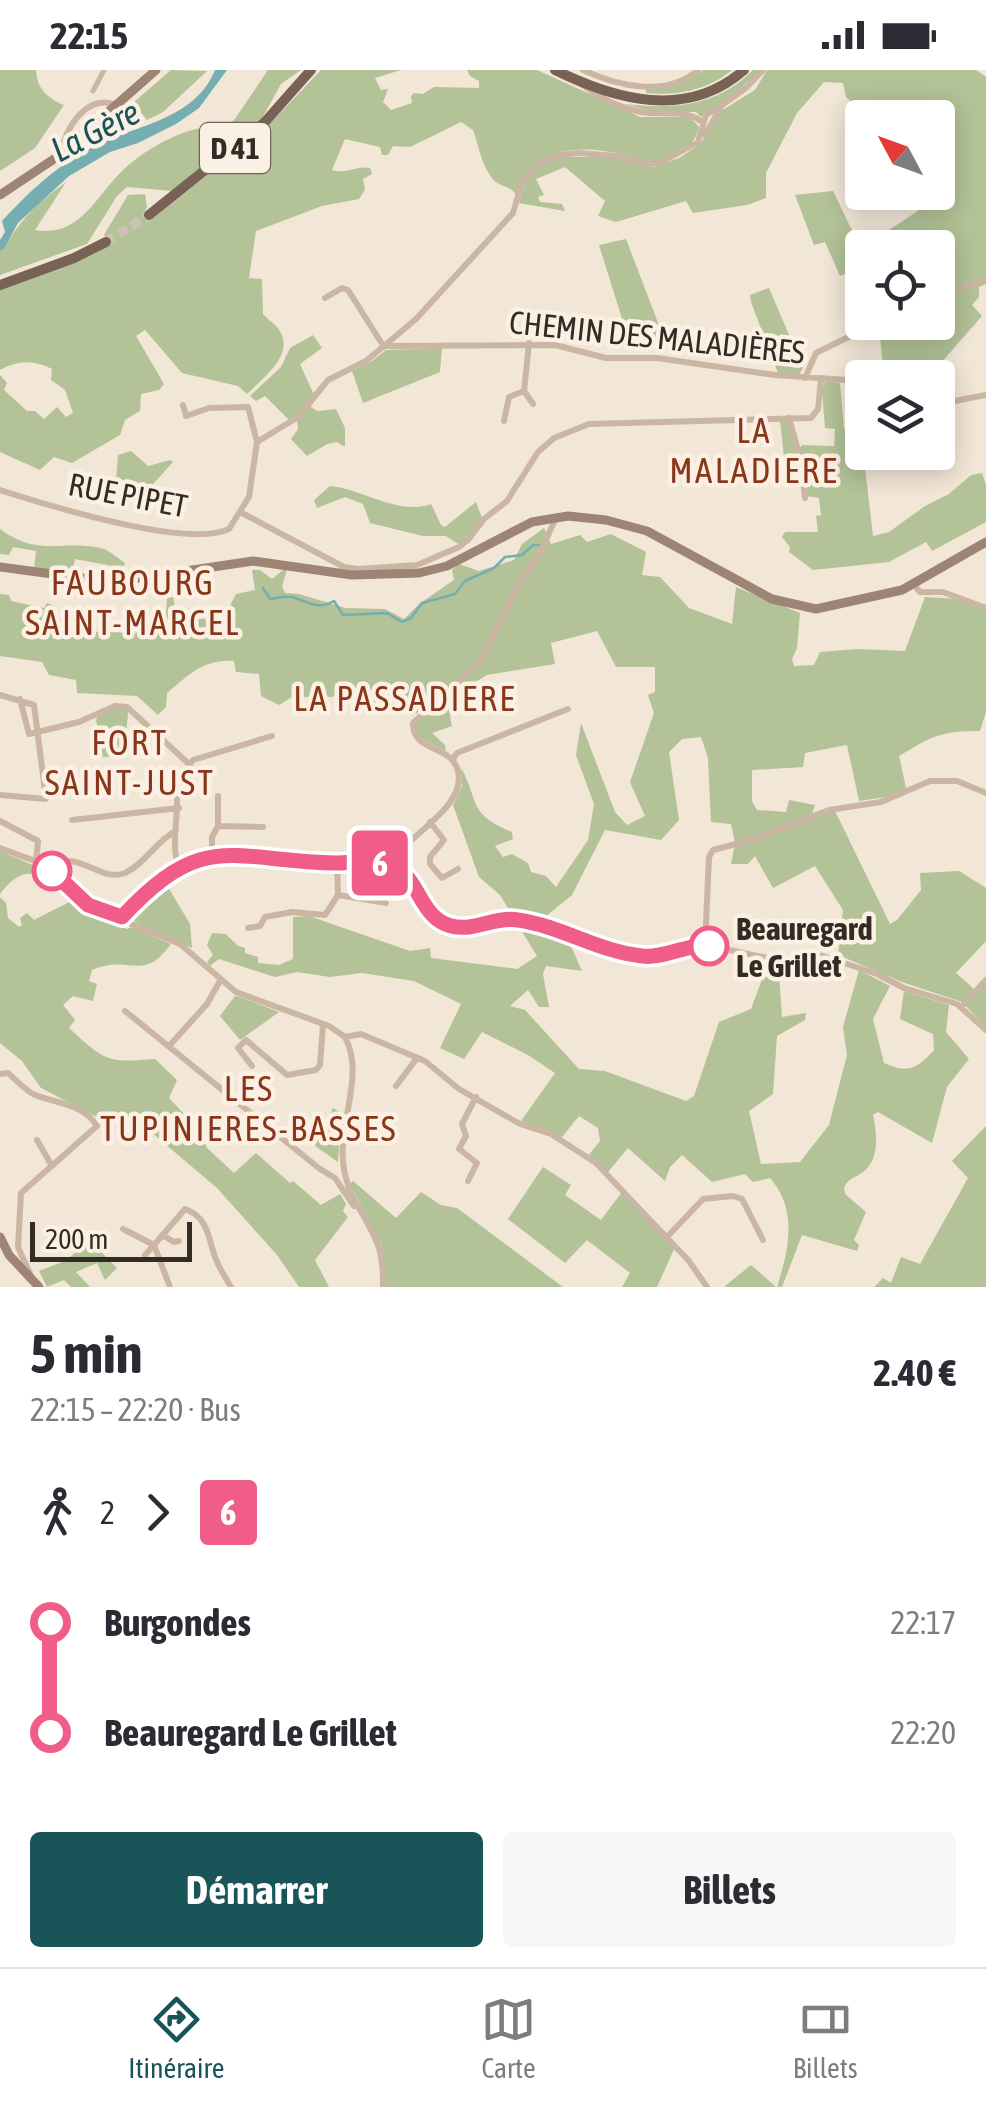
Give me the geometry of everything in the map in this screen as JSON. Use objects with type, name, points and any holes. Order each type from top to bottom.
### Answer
[{"type":"main road","points":[[0,196],[61,154],[156,70]]},
{"type":"main road","name":"D 41","points":[[149,215],[264,124],[311,70]]},
{"type":"main road","points":[[554,70],[581,76],[615,96],[672,101],[714,90],[744,70]]},
{"type":"main road","points":[[0,285],[106,242]]},
{"type":"main road","points":[[0,567],[112,582],[254,562],[358,572],[439,570],[532,522],[590,517],[640,528],[772,599],[805,608],[836,606],[914,585],[986,542]]},
{"type":"main road","points":[[0,1237],[9,1255],[35,1283]]},
{"type":"street","points":[[93,91],[104,70]]},
{"type":"street","points":[[581,76],[646,86],[680,81],[698,70]]},
{"type":"street","points":[[698,142],[708,112],[746,88],[763,70]]},
{"type":"street","points":[[581,76],[595,94],[630,109],[694,116],[703,123]]},
{"type":"street","points":[[61,154],[62,144],[86,104],[101,101],[116,105]]},
{"type":"street","points":[[258,442],[298,417],[328,380],[366,361],[416,319],[516,207],[527,175],[538,164],[552,156],[586,153],[649,164],[675,156],[698,142],[722,105]]},
{"type":"street","points":[[955,290],[986,279]]},
{"type":"street","points":[[325,298],[342,288],[348,290],[385,347]]},
{"type":"street","points":[[805,378],[816,353],[845,339]]},
{"type":"street","points":[[529,344],[524,391],[533,404]]},
{"type":"street","name":"CHEMIN DES MALADIÈRES","points":[[385,347],[555,345],[606,358],[657,358],[845,381]]},
{"type":"street","points":[[183,405],[184,416],[210,408],[248,407],[258,442],[250,497],[242,512],[358,572],[417,565],[459,547],[507,501],[538,452],[564,433],[601,422],[811,418],[821,380]]},
{"type":"street","points":[[504,422],[508,397],[524,391]]},
{"type":"street","points":[[955,401],[986,395]]},
{"type":"street","points":[[789,418],[800,455],[805,498]]},
{"type":"street","name":"RUE PIPET","points":[[0,490],[56,508],[188,533],[222,532],[235,525],[242,512]]},
{"type":"street","points":[[391,864],[448,804],[458,786],[459,773],[453,759],[418,739],[412,728],[415,719],[484,655],[556,517]]},
{"type":"street","points":[[914,585],[920,592],[943,592],[986,608]]},
{"type":"street","points":[[0,696],[20,700],[26,733],[79,722],[121,705],[134,710],[189,764]]},
{"type":"street","points":[[453,759],[457,753],[568,709]]},
{"type":"street","points":[[0,794],[46,799],[36,732]]},
{"type":"street","points":[[179,869],[174,857],[179,808],[176,784],[189,764],[272,736]]},
{"type":"street","points":[[704,945],[709,857],[714,850],[752,840],[829,810],[882,802],[930,781],[957,781],[986,793]]},
{"type":"street","points":[[212,855],[212,837],[218,826],[218,796]]},
{"type":"street","points":[[72,820],[179,808]]},
{"type":"street","points":[[0,821],[38,840],[36,863]]},
{"type":"street","points":[[430,822],[444,840],[430,858],[430,864],[442,878],[458,869]]},
{"type":"street","points":[[218,826],[263,828]]},
{"type":"street","points":[[46,865],[58,860],[76,861],[106,875],[122,874],[176,831]]},
{"type":"street","points":[[0,848],[46,865],[88,905],[182,946],[245,996],[323,1024],[345,1037],[361,1034],[418,1058],[520,1124],[551,1134],[596,1163],[698,1270],[707,1287]]},
{"type":"street","points":[[122,917],[146,892],[179,869],[212,855],[391,864],[406,877],[429,912],[448,926],[467,929],[514,919],[646,957],[704,945],[782,961],[810,955],[830,957],[904,988],[961,1006],[986,1030]]},
{"type":"street","points":[[248,928],[260,926],[266,917],[292,912],[325,915],[338,895],[336,863]]},
{"type":"street","points":[[338,895],[386,903]]},
{"type":"street","points":[[170,1046],[206,1004],[221,979]]},
{"type":"street","points":[[961,1006],[986,980]]},
{"type":"street","points":[[125,1010],[220,1090],[331,1174],[379,1248],[384,1287]]},
{"type":"street","points":[[252,1066],[238,1048],[246,1040],[287,1076],[316,1070],[320,1065],[323,1024]]},
{"type":"street","points":[[345,1037],[353,1065],[342,1152],[358,1211]]},
{"type":"street","points":[[396,1086],[418,1058]]},
{"type":"street","points":[[0,1074],[8,1074],[30,1092],[65,1103],[96,1123],[95,1129],[20,1197],[18,1252],[35,1283]]},
{"type":"street","points":[[468,1182],[478,1162],[459,1149],[466,1136],[462,1124],[476,1097]]},
{"type":"street","points":[[36,1140],[52,1166]]},
{"type":"street","points":[[668,1237],[702,1199],[732,1196],[742,1199],[763,1240]]},
{"type":"street","points":[[145,1255],[185,1209],[194,1212],[205,1225],[216,1261],[231,1287]]},
{"type":"street","points":[[124,1229],[154,1245],[170,1287]]},
{"type":"street","points":[[162,1235],[179,1241]]},
{"type":"green space","points":[[0,70],[36,70],[44,92],[64,105],[35,148],[0,171]]},
{"type":"green space","points":[[171,70],[207,71],[163,112],[147,120],[133,103]]},
{"type":"green space","points":[[268,70],[301,70],[281,84],[261,120],[173,191],[127,187],[117,196],[87,244],[0,275],[0,251],[31,212],[56,189],[66,182],[35,230],[63,228],[84,215],[120,173],[155,146],[199,128],[226,127]]},
{"type":"green space","points":[[321,70],[401,70],[375,78],[381,90],[388,89],[383,102],[391,110],[412,103],[414,93],[423,94],[434,87],[479,88],[479,81],[467,70],[537,70],[640,117],[690,117],[699,127],[688,146],[655,161],[588,150],[558,153],[534,167],[516,195],[492,178],[473,130],[461,122],[410,147],[393,146],[388,155],[382,155],[380,147],[345,139],[332,170],[370,168],[372,174],[363,179],[365,190],[359,199],[322,206],[256,231],[249,278],[262,279],[263,314],[282,335],[284,344],[277,363],[247,394],[238,386],[182,373],[145,330],[136,336],[164,384],[159,390],[141,394],[140,411],[125,420],[120,435],[72,463],[54,457],[40,470],[0,452],[0,375],[7,383],[4,390],[27,411],[35,411],[44,419],[57,407],[66,417],[73,413],[65,390],[51,380],[52,369],[26,362],[0,370],[0,290],[109,246],[111,243],[104,235],[128,195],[145,194],[144,213],[150,221],[265,129]]},
{"type":"green space","points":[[703,70],[732,70],[692,90],[646,93],[646,89],[683,82]]},
{"type":"green space","points":[[753,70],[760,70],[701,117],[696,112],[650,111],[624,104],[676,105],[708,99],[739,83]]},
{"type":"green space","points":[[767,70],[976,70],[986,77],[986,284],[979,287],[979,297],[972,305],[982,316],[944,360],[882,360],[880,340],[955,340],[955,230],[889,230],[917,210],[955,210],[955,100],[850,100],[843,83],[824,82],[797,113],[766,173],[766,198],[747,205],[693,213],[686,201],[616,222],[598,216],[605,201],[565,167],[536,179],[544,195],[538,197],[540,202],[562,204],[565,211],[519,203],[526,179],[539,166],[560,157],[609,157],[653,167],[679,158],[700,144],[721,111],[755,90]]},
{"type":"green space","points":[[833,191],[852,230],[845,230],[845,274],[840,276],[825,242],[814,245],[795,195]]},
{"type":"green space","points":[[626,239],[665,341],[629,341],[599,245]]},
{"type":"green space","points":[[769,288],[803,368],[798,376],[778,373],[751,302],[750,295]]},
{"type":"green space","points":[[313,335],[322,348],[300,364],[314,395],[289,420],[265,396],[256,401],[250,396],[281,367],[290,348]]},
{"type":"green space","points":[[442,348],[440,372],[363,403],[352,371],[386,350]]},
{"type":"green space","points":[[825,381],[840,383],[845,470],[865,470],[873,536],[889,532],[949,494],[971,475],[982,473],[986,485],[986,522],[932,551],[926,542],[889,562],[813,570],[789,552],[790,547],[782,537],[785,532],[818,532],[819,498],[806,496],[799,449],[802,445],[834,446],[835,429],[825,428]]},
{"type":"green space","points":[[310,406],[317,411],[336,409],[345,428],[345,447],[337,442],[327,444],[307,456],[291,439],[298,429],[297,421]]},
{"type":"green space","points":[[780,420],[787,420],[800,483],[787,485]]},
{"type":"green space","points":[[131,451],[148,466],[173,462],[154,483],[152,502],[144,502],[133,484],[116,481],[118,455]]},
{"type":"green space","points":[[330,486],[406,507],[431,504],[445,527],[476,502],[482,518],[460,545],[446,536],[423,536],[370,523],[363,504],[345,497],[317,508],[314,500]]},
{"type":"green space","points":[[544,528],[551,544],[580,535],[587,542],[611,534],[646,552],[642,575],[660,577],[689,608],[732,624],[736,587],[800,613],[794,666],[814,665],[820,652],[905,651],[925,597],[959,599],[986,611],[986,712],[980,731],[937,736],[899,756],[906,788],[886,797],[859,801],[847,745],[805,753],[803,767],[752,770],[752,801],[757,810],[786,812],[789,800],[815,805],[811,817],[835,811],[890,924],[921,890],[920,873],[959,871],[986,888],[986,941],[956,973],[975,990],[962,1002],[838,955],[843,910],[815,866],[773,888],[755,856],[748,864],[731,864],[735,843],[731,824],[711,822],[708,758],[701,737],[682,739],[669,752],[679,820],[661,840],[605,830],[572,895],[540,921],[570,944],[582,971],[546,966],[543,974],[549,1007],[539,1007],[528,990],[510,1006],[525,1010],[579,1069],[605,1071],[686,1101],[694,1096],[719,1022],[751,1009],[764,974],[779,974],[782,1017],[806,1013],[805,1020],[777,1036],[773,1094],[749,1111],[761,1164],[800,1162],[829,1125],[847,1055],[843,1027],[859,970],[890,986],[873,1019],[884,1063],[912,1068],[934,1050],[933,1034],[900,1019],[904,991],[949,1005],[946,1032],[969,1059],[947,1087],[932,1143],[878,1112],[873,1115],[875,1153],[868,1167],[844,1187],[845,1194],[866,1212],[854,1240],[859,1245],[857,1251],[802,1235],[782,1287],[777,1287],[785,1258],[788,1217],[779,1190],[770,1178],[753,1182],[745,1174],[712,1182],[682,1155],[670,1167],[665,1181],[628,1148],[608,1172],[588,1156],[600,1141],[598,1128],[579,1116],[562,1137],[521,1121],[555,1073],[482,1032],[464,1059],[440,1048],[461,1004],[414,981],[362,973],[330,977],[297,972],[275,977],[219,959],[210,966],[207,962],[213,955],[207,945],[212,933],[226,934],[245,948],[245,953],[258,957],[258,963],[279,965],[293,959],[293,917],[309,916],[410,951],[430,948],[431,958],[517,969],[537,956],[500,895],[479,877],[453,805],[462,786],[461,768],[481,812],[512,832],[513,839],[495,846],[503,857],[512,854],[528,863],[531,872],[546,876],[556,887],[588,840],[594,804],[576,755],[581,723],[615,812],[627,825],[645,816],[630,782],[654,713],[648,695],[655,692],[655,667],[616,667],[597,631],[551,643],[555,664],[487,675],[458,692],[450,716],[452,726],[432,733],[446,751],[418,737],[415,725],[425,712],[423,709],[412,716],[337,691],[333,697],[292,697],[279,705],[261,696],[259,674],[236,672],[234,661],[214,663],[190,674],[167,693],[166,707],[158,715],[137,696],[77,693],[76,680],[49,675],[42,662],[0,656],[0,594],[9,595],[11,601],[56,607],[55,616],[80,631],[135,633],[155,627],[166,614],[167,598],[173,597],[178,621],[224,617],[236,594],[255,590],[252,570],[260,570],[272,579],[284,569],[285,593],[346,608],[385,609],[404,619],[454,580],[452,570],[459,564],[479,571],[514,560],[522,544]]},
{"type":"green space","points":[[0,529],[40,546],[104,549],[125,563],[123,568],[75,559],[72,575],[34,569],[36,551],[13,547],[9,555],[0,554]]},
{"type":"green space","points":[[119,707],[127,709],[128,714],[124,756],[103,757],[96,720]]},
{"type":"green space","points":[[0,851],[40,868],[38,874],[16,878],[0,894]]},
{"type":"green space","points":[[165,882],[190,924],[192,948],[150,931],[127,916]]},
{"type":"green space","points":[[0,897],[6,903],[8,918],[19,927],[20,918],[27,913],[34,920],[75,899],[85,907],[85,912],[171,944],[152,963],[116,964],[92,970],[89,981],[97,984],[93,1001],[73,996],[63,1005],[75,1020],[69,1028],[107,1057],[155,1059],[177,1080],[169,1098],[198,1129],[207,1148],[234,1173],[256,1153],[321,1205],[340,1194],[348,1217],[315,1260],[329,1287],[299,1287],[277,1255],[217,1188],[144,1126],[109,1115],[102,1120],[41,1088],[22,1061],[0,1043]]},
{"type":"green space","points":[[986,983],[986,1027],[965,1005]]},
{"type":"green space","points":[[235,996],[279,1012],[240,1040],[220,1016]]},
{"type":"green space","points":[[333,1108],[341,1113],[338,1162],[315,1146]]},
{"type":"green space","points":[[986,1126],[986,1287],[874,1287],[883,1278],[891,1283],[901,1257],[920,1264],[968,1178],[952,1161]]},
{"type":"green space","points":[[543,1167],[571,1185],[565,1195],[601,1220],[622,1192],[675,1247],[657,1287],[622,1287],[630,1273],[587,1240],[565,1263],[508,1219]]},
{"type":"green space","points":[[353,1181],[396,1218],[421,1192],[441,1205],[457,1208],[563,1287],[386,1287],[382,1246],[350,1184]]},
{"type":"green space","points":[[89,1240],[117,1268],[105,1280],[97,1263],[76,1272],[90,1287],[71,1287],[64,1280],[47,1287],[39,1271],[67,1260]]},
{"type":"green space","points":[[751,1265],[776,1287],[724,1287]]},
{"type":"water","points":[[215,70],[227,70],[199,108],[176,124],[110,152],[69,176],[18,223],[0,251],[5,232],[2,221],[44,180],[93,147],[179,111],[206,87]]},
{"type":"waterway","points":[[263,588],[270,599],[292,597],[319,605],[334,601],[343,615],[387,613],[402,622],[411,618],[422,603],[455,594],[465,581],[494,568],[505,557],[522,555],[533,545],[539,545]]},
{"type":"tunnel","points":[[106,242],[149,215]]},
{"type":"bus line","name":"6","points":[[52,871],[88,905],[122,917],[167,876],[192,862],[221,853],[336,863],[386,863],[399,869],[429,912],[448,926],[467,929],[514,919],[646,957],[680,947],[709,946]]},
{"type":"place","name":"Beauregard Le Grillet","points":[[709,946]]},
{"type":"district","name":"LA MALADIERE","points":[[754,450]]},
{"type":"district","name":"FAUBOURG SAINT-MARCEL","points":[[133,602]]},
{"type":"district","name":"LA PASSADIERE","points":[[405,698]]},
{"type":"district","name":"FORT SAINT-JUST","points":[[130,762]]},
{"type":"district","name":"LES TUPINIERES-BASSES","points":[[249,1108]]},
{"type":"water label","name":"La Gère","points":[[95,130]]}]
